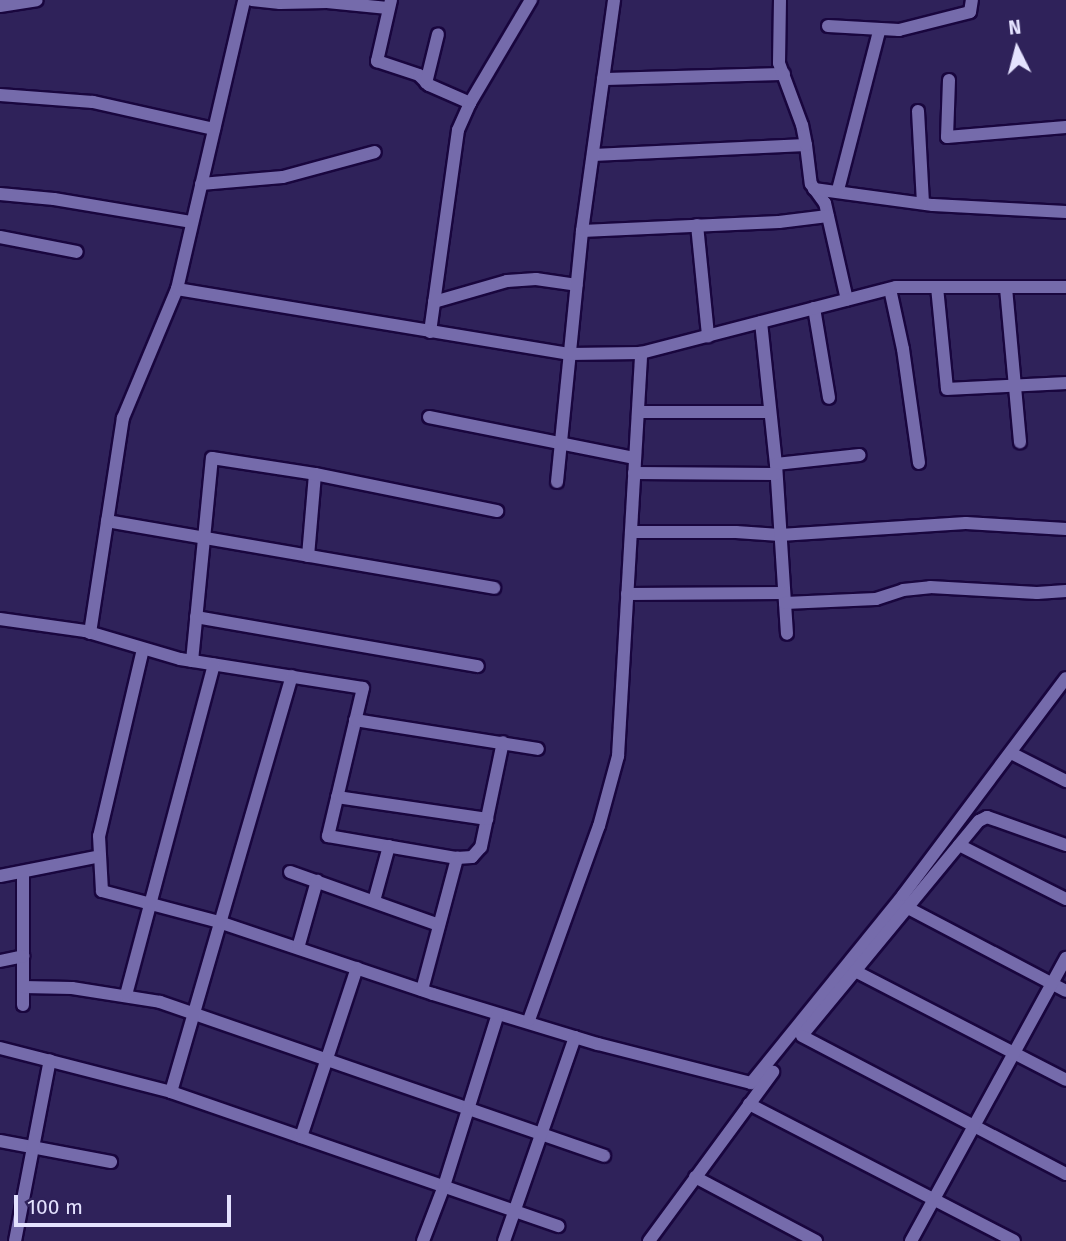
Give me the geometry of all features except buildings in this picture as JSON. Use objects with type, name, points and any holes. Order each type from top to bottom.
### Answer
[{"type":"street","points":[[0,6],[37,0]]},
{"type":"street","points":[[90,633],[123,418],[177,289],[244,0]]},
{"type":"street","points":[[252,0],[280,3],[389,4],[377,61],[419,75],[426,83],[470,103]]},
{"type":"street","points":[[430,332],[458,130],[470,103],[531,0]]},
{"type":"street","points":[[557,482],[582,230],[614,0]]},
{"type":"street","points":[[780,0],[779,63],[802,125],[814,189],[825,203],[847,300]]},
{"type":"street","points":[[828,26],[879,31],[899,30],[970,12],[972,0]]},
{"type":"street","points":[[838,190],[879,31]]},
{"type":"street","points":[[426,83],[438,34]]},
{"type":"street","points":[[603,79],[784,74]]},
{"type":"street","points":[[949,80],[947,137],[1066,127]]},
{"type":"street","points":[[0,95],[93,102],[139,110],[214,129]]},
{"type":"street","points":[[918,111],[923,202]]},
{"type":"street","points":[[593,155],[806,145]]},
{"type":"street","points":[[201,184],[283,177],[375,152]]},
{"type":"street","points":[[814,189],[838,190],[933,205],[1066,212]]},
{"type":"street","points":[[0,194],[54,198],[192,222]]},
{"type":"street","points":[[582,230],[697,226],[828,216]]},
{"type":"street","points":[[697,226],[708,335]]},
{"type":"street","points":[[0,237],[77,252]]},
{"type":"street","points":[[434,302],[507,281],[536,279],[577,285]]},
{"type":"street","points":[[937,288],[947,389],[1066,383]]},
{"type":"street","points":[[1006,288],[1020,442]]},
{"type":"street","points":[[177,289],[569,354],[641,353],[890,289],[1066,288]]},
{"type":"street","points":[[890,289],[919,463]]},
{"type":"street","points":[[814,308],[828,398]]},
{"type":"street","points":[[761,322],[776,469],[787,634]]},
{"type":"street","points":[[529,1020],[599,826],[618,756],[641,353]]},
{"type":"street","points":[[638,412],[770,412]]},
{"type":"street","points":[[429,417],[635,458]]},
{"type":"street","points":[[634,473],[776,469],[860,455]]},
{"type":"street","points":[[192,661],[212,458],[315,474],[497,511]]},
{"type":"street","points":[[308,556],[315,474]]},
{"type":"street","points":[[107,522],[494,588]]},
{"type":"street","points":[[631,532],[780,535],[966,523],[1066,529]]},
{"type":"street","points":[[627,594],[876,599],[903,590],[930,587],[1037,593],[1066,591]]},
{"type":"street","points":[[196,617],[478,666]]},
{"type":"street","points":[[0,619],[90,633],[192,661],[363,688],[328,836],[457,858],[472,857],[481,847],[503,742]]},
{"type":"street","points":[[143,649],[99,836],[102,891],[219,922],[422,990],[575,1037],[751,1083],[895,906],[1065,683]]},
{"type":"street","points":[[126,995],[214,664]]},
{"type":"street","points":[[171,1092],[292,676]]},
{"type":"street","points":[[355,720],[538,749]]},
{"type":"street","points":[[1011,754],[1066,781]]},
{"type":"street","points":[[337,797],[487,819]]},
{"type":"street","points":[[649,1241],[802,1036],[979,821],[987,817],[1066,845]]},
{"type":"street","points":[[959,845],[1066,899]]},
{"type":"street","points":[[374,901],[389,846]]},
{"type":"street","points":[[0,876],[100,856]]},
{"type":"street","points":[[422,990],[457,858]]},
{"type":"street","points":[[23,872],[23,1005]]},
{"type":"street","points":[[290,872],[439,925]]},
{"type":"street","points":[[298,948],[317,881]]},
{"type":"street","points":[[908,908],[1066,991]]},
{"type":"street","points":[[0,961],[23,956]]},
{"type":"street","points":[[911,1241],[1066,958]]},
{"type":"street","points":[[301,1137],[357,968]]},
{"type":"street","points":[[855,971],[1066,1080]]},
{"type":"street","points":[[23,987],[72,988],[126,995],[193,1014],[604,1156]]},
{"type":"street","points":[[423,1241],[444,1186],[498,1014]]},
{"type":"street","points":[[802,1036],[1066,1174]]},
{"type":"street","points":[[504,1241],[575,1037]]},
{"type":"street","points":[[0,1048],[171,1092],[558,1226]]},
{"type":"street","points":[[15,1241],[50,1060]]},
{"type":"street","points":[[750,1104],[1014,1241]]},
{"type":"street","points":[[0,1141],[111,1162]]},
{"type":"street","points":[[695,1177],[809,1239]]}]
